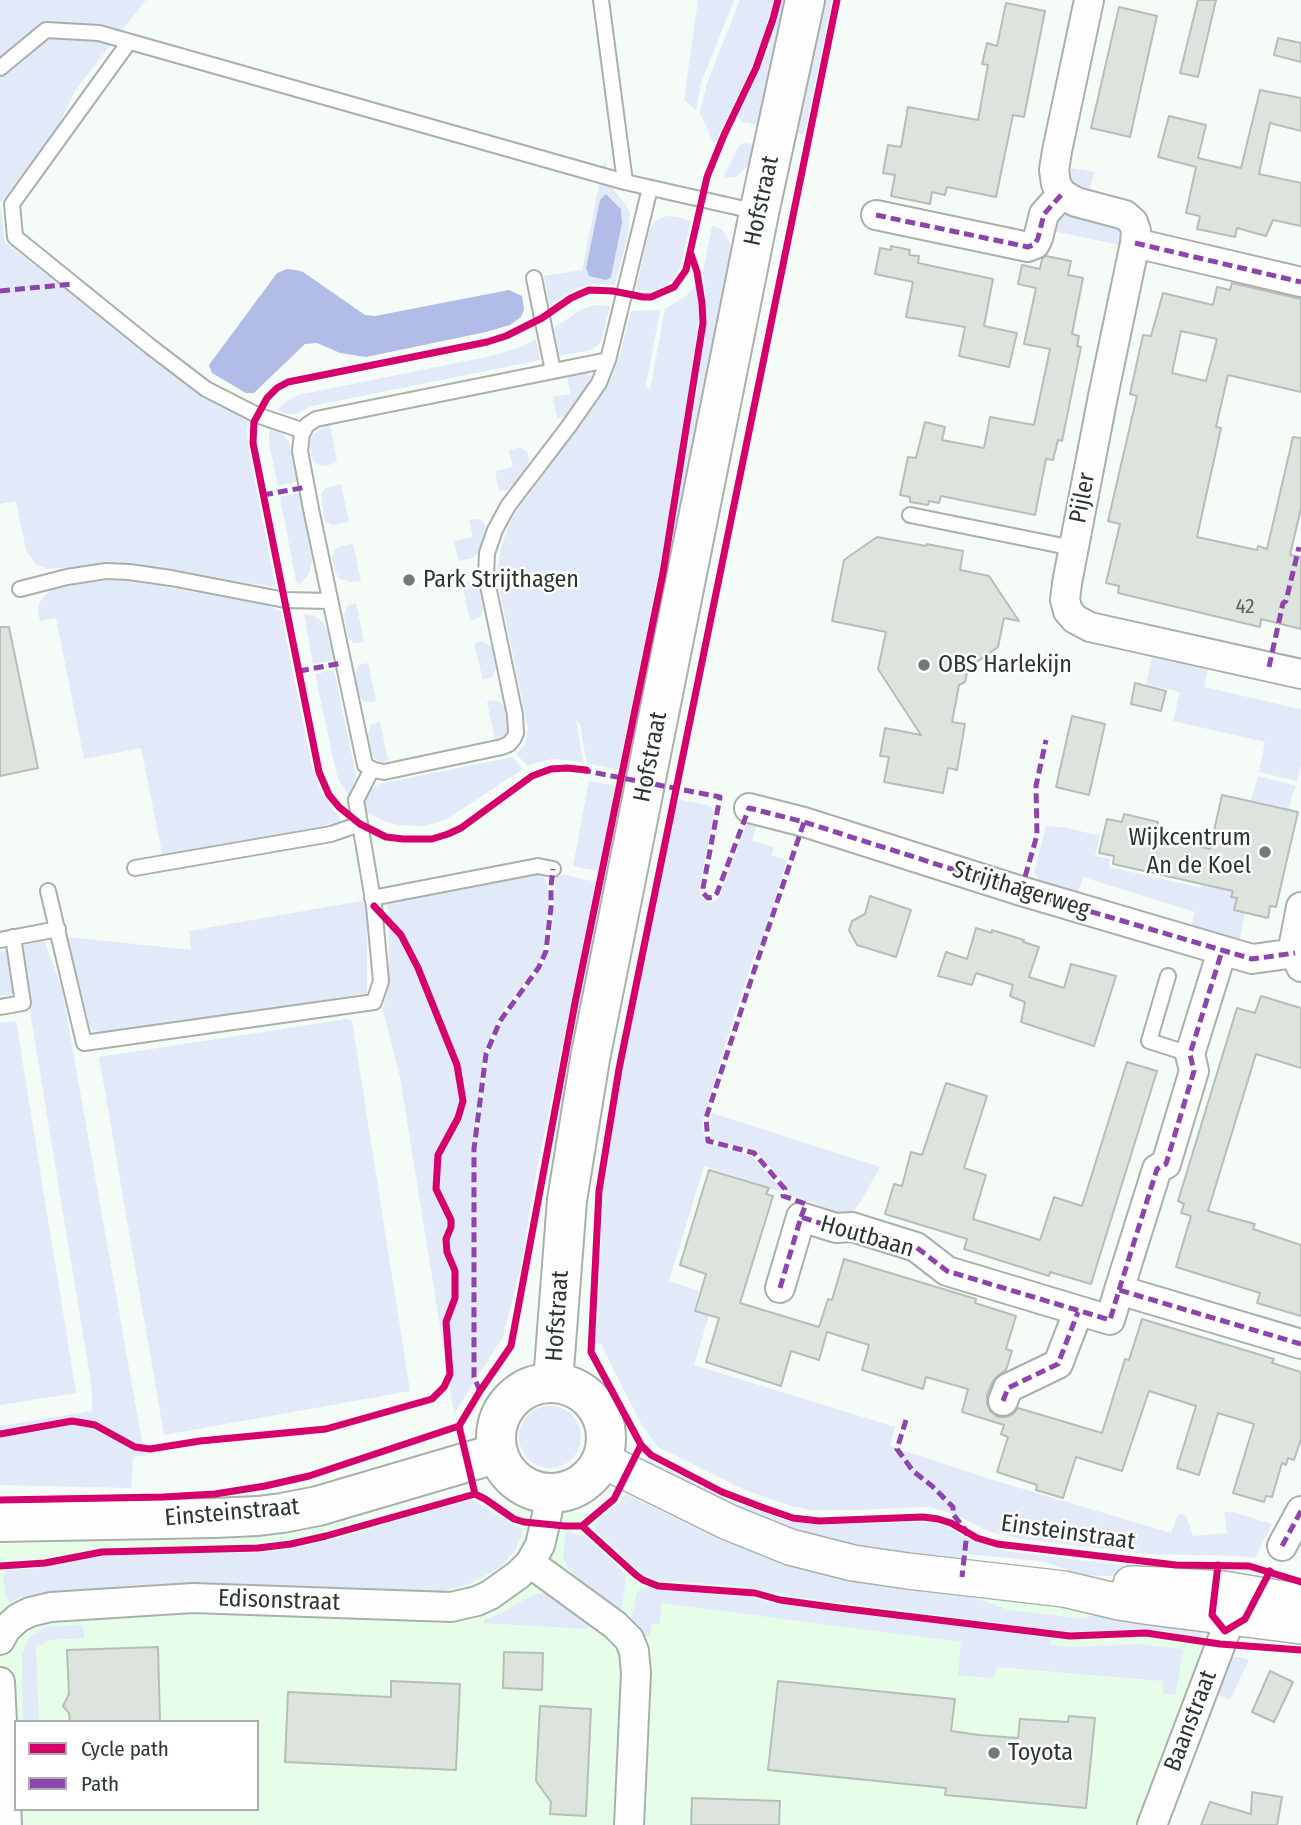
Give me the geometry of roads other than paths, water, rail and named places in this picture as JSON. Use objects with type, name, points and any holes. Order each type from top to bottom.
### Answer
[{"type":"main road","name":"Hofstraat","points":[[553,1382],[567,1200],[590,1059],[759,213],[805,0]]},
{"type":"main road","points":[[553,1382],[582,1392],[593,1402],[606,1429],[606,1445],[602,1460],[592,1475],[578,1486],[551,1493],[539,1492],[517,1482],[502,1464],[495,1438],[497,1423],[512,1398],[538,1383],[553,1382]]},
{"type":"main road","name":"Einsteinstraat","points":[[0,1522],[201,1518],[282,1513],[318,1506],[498,1453]]},
{"type":"street","points":[[1088,0],[1054,170],[1056,184],[1062,194],[1076,202],[1125,215],[1133,222],[1136,231],[1135,243],[1301,282]]},
{"type":"street","points":[[876,215],[1028,247],[1035,244],[1038,238],[1044,214],[1062,194]]},
{"type":"street","name":"Pijler","points":[[1135,243],[1073,548],[1065,600],[1068,611],[1075,619],[1090,627],[1301,674]]},
{"type":"street","name":"Strijthagerweg","points":[[749,808],[804,822],[1252,960],[1298,960]]},
{"type":"street","points":[[1298,960],[1293,943],[1301,906]]},
{"type":"street","name":"Houtbaan","points":[[780,1288],[801,1217],[836,1228],[852,1227],[916,1247],[947,1271],[1110,1320],[1157,1169],[1166,1164],[1194,1071],[1189,1054],[1222,951]]},
{"type":"street","points":[[1119,1290],[1301,1344]]},
{"type":"street","points":[[1003,1401],[1008,1388],[1058,1364],[1078,1312]]},
{"type":"street","name":"Einsteinstraat","points":[[602,1460],[728,1522],[790,1547],[853,1563],[1064,1589],[1119,1602],[1301,1626]]},
{"type":"street","name":"Edisonstraat","points":[[0,1640],[6,1629],[18,1618],[51,1607],[193,1598],[451,1607],[477,1601],[519,1575],[530,1563],[540,1545],[551,1493]]},
{"type":"street","points":[[1282,1546],[1301,1511]]},
{"type":"street","points":[[530,1563],[615,1625],[628,1639],[634,1651],[636,1674],[629,1825]]},
{"type":"street","name":"Einsteinstraat","points":[[1064,1589],[1101,1584],[1160,1585],[1223,1589],[1301,1602]]},
{"type":"street","name":"Baanstraat","points":[[1152,1825],[1231,1617]]},
{"type":"street","points":[[0,1682],[7,1825]]},
{"type":"lane","points":[[601,0],[625,182]]},
{"type":"lane","points":[[0,68],[46,30],[99,33],[625,182],[759,213]]},
{"type":"lane","points":[[129,42],[12,204],[15,237],[206,390],[257,415],[304,430]]},
{"type":"lane","points":[[608,360],[316,419],[304,430],[300,451],[365,765],[384,772],[502,747],[509,744],[516,733],[515,715],[486,576],[487,553],[508,506],[599,383],[608,360],[650,188]]},
{"type":"lane","points":[[534,278],[552,371]]},
{"type":"lane","points":[[910,515],[1073,548]]},
{"type":"lane","points":[[20,589],[67,577],[106,571],[171,578],[285,600],[329,601]]},
{"type":"lane","points":[[48,891],[84,1043],[373,1002],[381,981],[372,898],[356,800],[372,768]]},
{"type":"lane","points":[[135,868],[331,834],[360,824]]},
{"type":"lane","points":[[372,898],[538,866],[553,869]]},
{"type":"lane","points":[[0,1007],[23,1003],[7,939],[58,929]]},
{"type":"lane","points":[[1168,976],[1149,1041],[1189,1054]]},
{"type":"water","points":[[606,194],[621,209],[622,223],[611,277],[606,280],[589,276],[586,268],[600,200]]},
{"type":"water","points":[[287,269],[303,272],[365,315],[375,316],[509,290],[522,296],[524,310],[521,317],[510,325],[366,357],[340,353],[317,343],[305,344],[254,393],[246,393],[212,373],[209,365],[277,273]]},
{"type":"place","name":"Park Strijthagen","points":[[409,580]]},
{"type":"place","name":"OBS Harlekijn","points":[[924,665]]},
{"type":"place","name":"Wijkcentrum An de Koel","points":[[1265,852]]},
{"type":"place","name":"Toyota","points":[[994,1753]]}]
